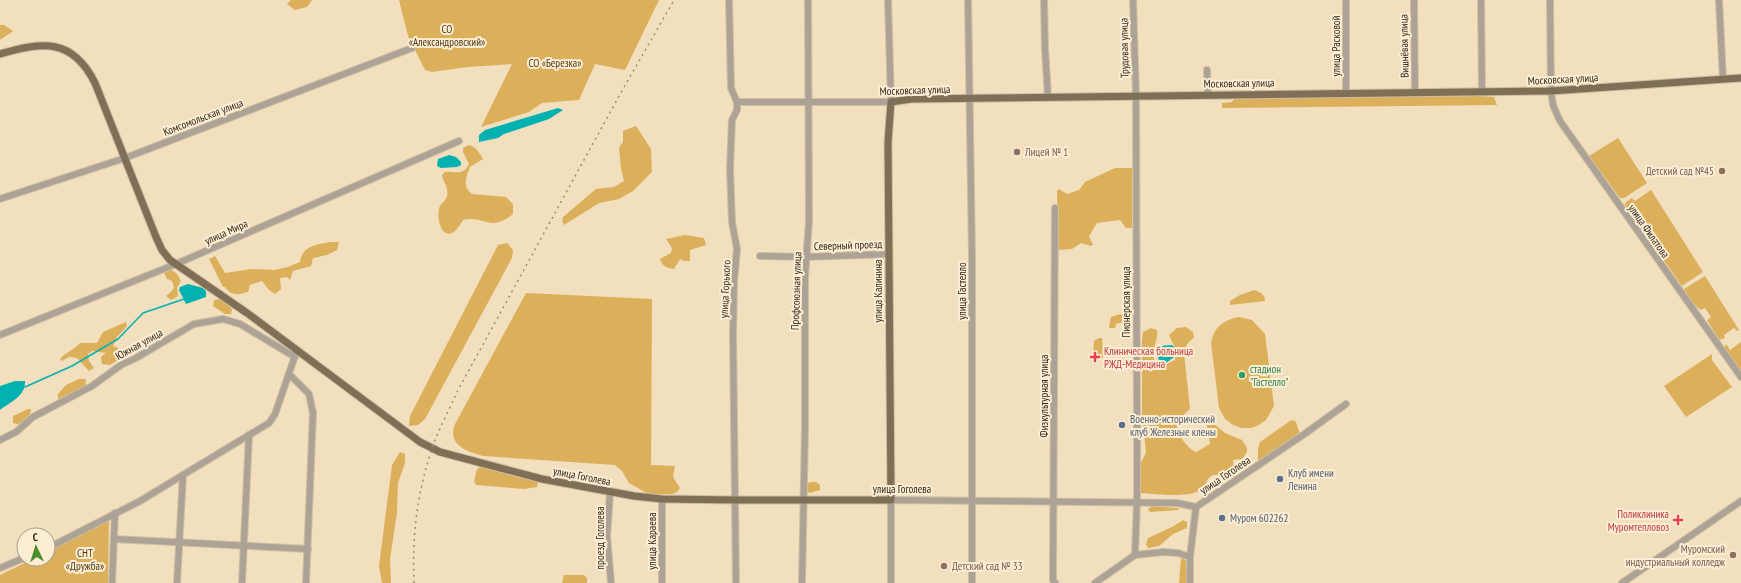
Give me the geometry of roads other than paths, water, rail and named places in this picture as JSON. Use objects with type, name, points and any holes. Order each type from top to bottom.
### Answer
[{"type":"main road","name":"улица Гоголева","points":[[0,54],[26,47],[45,45],[61,49],[78,59],[90,72],[95,83],[162,250],[176,264],[296,354],[432,449],[542,479],[610,493],[662,499],[802,501],[891,500]]},
{"type":"main road","name":"Московская улица","points":[[891,102],[911,99],[1551,91],[1741,78]]},
{"type":"main road","name":"улица Калинина","points":[[891,102],[888,127],[891,500]]},
{"type":"street","points":[[730,0],[731,88],[737,102]]},
{"type":"street","name":"Профсоюзная улица","points":[[802,583],[805,277],[807,257],[810,102],[808,0]]},
{"type":"street","name":"улица Калинина","points":[[888,0],[891,102]]},
{"type":"street","name":"улица Гастелло","points":[[968,0],[972,256],[972,583]]},
{"type":"street","points":[[1044,0],[1045,55],[1048,97]]},
{"type":"street","name":"Трудовая улица","points":[[1133,0],[1136,96]]},
{"type":"street","name":"улица Расковой","points":[[1346,0],[1346,93]]},
{"type":"street","name":"Вишнёвая улица","points":[[1414,0],[1415,92]]},
{"type":"street","points":[[1481,0],[1482,92]]},
{"type":"street","name":"улица Филатова","points":[[1550,0],[1551,91],[1553,105],[1560,121],[1741,377]]},
{"type":"street","points":[[1719,0],[1723,79]]},
{"type":"street","name":"Комсомольская улица","points":[[0,199],[125,158],[412,48]]},
{"type":"street","points":[[1207,70],[1208,95]]},
{"type":"street","name":"Пионерская улица","points":[[1135,555],[1137,502],[1136,96]]},
{"type":"street","name":"Московская улица","points":[[737,102],[891,102]]},
{"type":"street","name":"улица Горького","points":[[736,583],[734,282],[737,249],[732,222],[730,169],[732,120],[737,110],[737,102]]},
{"type":"street","name":"улица Мира","points":[[0,335],[176,264],[459,142]]},
{"type":"street","name":"Физкультурная улица","points":[[1055,583],[1053,580],[1053,569],[1056,208]]},
{"type":"street","name":"Северный проезд","points":[[760,256],[807,257],[889,254]]},
{"type":"street","name":"Южная улица","points":[[0,440],[16,432],[33,417],[92,386],[121,365],[136,358],[194,324],[223,319],[240,324],[296,354]]},
{"type":"street","points":[[56,544],[140,501],[269,423],[276,414],[296,354]]},
{"type":"street","points":[[289,374],[309,394],[313,413],[306,583]]},
{"type":"street","name":"улица Гоголева","points":[[891,500],[1137,502],[1177,503],[1196,507],[1304,435],[1346,404]]},
{"type":"street","points":[[242,583],[249,435]]},
{"type":"street","points":[[177,583],[178,543],[183,475]]},
{"type":"street","name":"проезд Гоголева","points":[[610,493],[607,536],[610,583]]},
{"type":"street","name":"улица Караева","points":[[662,499],[662,583]]},
{"type":"street","name":"улица Калинина","points":[[891,500],[891,583]]},
{"type":"street","points":[[1622,583],[1741,501]]},
{"type":"street","points":[[1190,583],[1190,557],[1196,507]]},
{"type":"street","points":[[112,583],[115,513]]},
{"type":"street","points":[[114,539],[308,549]]},
{"type":"street","points":[[1095,583],[1135,555],[1163,552],[1178,553],[1190,557]]},
{"type":"street","points":[[0,568],[16,561]]},
{"type":"water","points":[[558,108],[563,110],[549,119],[504,134],[498,138],[479,142],[479,135],[485,130]]},
{"type":"water","points":[[449,155],[456,157],[461,162],[461,165],[457,167],[441,168],[437,166],[438,159]]},
{"type":"water","points":[[188,284],[203,288],[206,291],[206,297],[186,304],[179,290],[180,287]]},
{"type":"water","points":[[1172,345],[1174,347],[1174,357],[1166,363],[1159,361],[1157,352],[1159,346]]},
{"type":"water","points":[[15,381],[25,381],[23,391],[17,398],[0,410],[0,386]]},
{"type":"waterway","points":[[25,387],[72,366],[118,339],[143,313],[184,299]]},
{"type":"railway","points":[[414,583],[414,548],[419,498],[432,448],[441,427],[457,392],[619,96],[674,0]]},
{"type":"place","name":"Лицей № 1","points":[[1017,152]]},
{"type":"place","name":"Детский сад №45","points":[[1722,171]]},
{"type":"place","name":"Клиническая больница РЖД-Медицина","points":[[1095,357]]},
{"type":"place","name":"стадион \"Гастелло\"","points":[[1242,375]]},
{"type":"place","name":"Военно-исторический клуб Железные клены","points":[[1122,425]]},
{"type":"place","name":"Клуб имени Ленина","points":[[1280,479]]},
{"type":"place","name":"Муром 602262","points":[[1222,518]]},
{"type":"place","name":"Поликлиника Муромтепловоз","points":[[1678,520]]},
{"type":"place","name":"Муромский индустриальный колледж","points":[[1733,555]]},
{"type":"place","name":"Детский сад № 33","points":[[944,566]]},
{"type":"park label","name":"СО «Александровский»","points":[[447,35]]},
{"type":"park label","name":"СО «Березка»","points":[[555,63]]},
{"type":"park label","name":"СНТ «Дружба»","points":[[85,559]]}]
